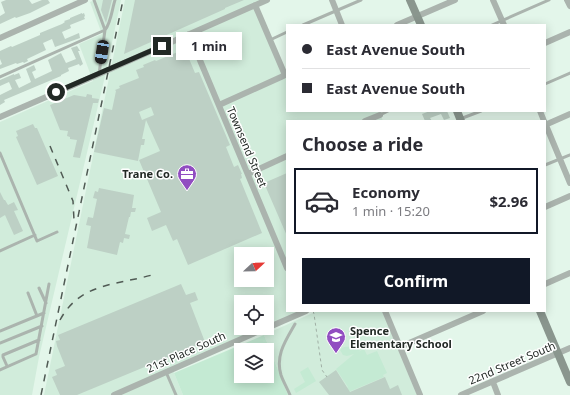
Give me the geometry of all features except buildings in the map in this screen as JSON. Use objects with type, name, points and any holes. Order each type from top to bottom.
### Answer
[{"type":"street","points":[[0,38],[85,0]]},
{"type":"street","points":[[0,117],[267,0]]},
{"type":"street","points":[[332,0],[342,24]]},
{"type":"street","points":[[410,0],[421,24]]},
{"type":"street","points":[[399,24],[454,0]]},
{"type":"street","points":[[493,0],[503,23]]},
{"type":"street","points":[[567,0],[570,6]]},
{"type":"street","points":[[219,105],[286,74],[255,5]]},
{"type":"street","points":[[546,43],[570,32]]},
{"type":"street","name":"Townsend Street","points":[[190,34],[286,266]]},
{"type":"street","points":[[546,123],[570,114]]},
{"type":"street","points":[[368,120],[380,116]]},
{"type":"street","points":[[546,125],[570,183]]},
{"type":"street","points":[[248,174],[286,156]]},
{"type":"street","points":[[546,206],[570,196]]},
{"type":"street","points":[[546,284],[570,273]]},
{"type":"street","name":"21st Place South","points":[[274,325],[303,312]]},
{"type":"street","points":[[384,312],[420,395]]},
{"type":"street","points":[[400,347],[481,312]]},
{"type":"street","points":[[540,312],[570,382]]},
{"type":"street","name":"21st Place South","points":[[114,395],[251,335]]},
{"type":"street","name":"22nd Street South","points":[[462,395],[570,348]]},
{"type":"street","points":[[493,382],[498,395]]},
{"type":"lane","points":[[94,0],[105,30]]},
{"type":"lane","points":[[99,74],[105,30],[107,29],[115,0]]},
{"type":"lane","points":[[305,24],[360,0]]},
{"type":"lane","points":[[503,23],[549,0]]},
{"type":"lane","points":[[0,77],[105,30]]},
{"type":"lane","points":[[270,40],[286,32]]},
{"type":"lane","points":[[546,84],[570,73]]},
{"type":"lane","points":[[461,120],[478,112]]},
{"type":"lane","points":[[0,153],[37,241],[57,232]]},
{"type":"lane","points":[[546,165],[570,154]]},
{"type":"lane","points":[[0,165],[4,164]]},
{"type":"lane","points":[[0,251],[35,235]]},
{"type":"lane","points":[[0,370],[36,354],[49,284]]},
{"type":"lane","points":[[39,288],[46,304]]},
{"type":"lane","points":[[28,293],[37,316]]},
{"type":"lane","points":[[0,331],[44,313]]},
{"type":"lane","points":[[290,395],[281,375],[279,366],[283,345],[295,324]]},
{"type":"lane","points":[[0,343],[42,326]]},
{"type":"lane","points":[[7,366],[3,355],[39,340]]},
{"type":"lane","points":[[166,372],[176,395]]},
{"type":"path","points":[[313,312],[322,370],[327,377]]},
{"type":"shaded area","points":[[95,0],[121,0],[105,76],[39,357],[32,395],[0,395],[0,122],[93,81],[79,44],[102,34],[90,2]]},
{"type":"shaded area","name":"Trane Co.","points":[[125,0],[267,0],[255,5],[286,72],[286,112],[379,112],[383,120],[286,120],[286,312],[304,312],[274,324],[274,295],[234,295],[234,335],[250,335],[172,368],[183,395],[44,395]]},
{"type":"shaded area","name":"Spence Elementary School","points":[[315,312],[382,312],[417,395],[288,395],[274,360],[274,343],[267,343],[264,335],[274,335],[274,330]]},
{"type":"shaded area","points":[[264,335],[267,343],[245,343]]},
{"type":"shaded area","points":[[357,345],[360,351],[364,349],[367,355],[377,351],[387,373],[383,375],[384,377],[346,393],[344,390],[348,387],[336,369],[354,354],[347,356],[343,355],[340,350],[344,347],[352,347]]},
{"type":"shaded area","points":[[234,348],[234,383],[274,383],[274,360],[288,395],[183,395],[174,373]]},
{"type":"shaded area","points":[[308,367],[316,381],[296,393],[294,389],[305,382],[300,372]]},
{"type":"railway","points":[[41,395],[123,0]]},
{"type":"railway","points":[[50,146],[73,201],[74,220]]},
{"type":"railway","points":[[60,320],[68,308],[88,292],[100,287],[152,275]]},
{"type":"place","name":"Trane Co.","points":[[187,191]]},
{"type":"place","name":"Spence Elementary School","points":[[336,354]]},
{"type":"route","points":[[56,92],[162,46]]}]
